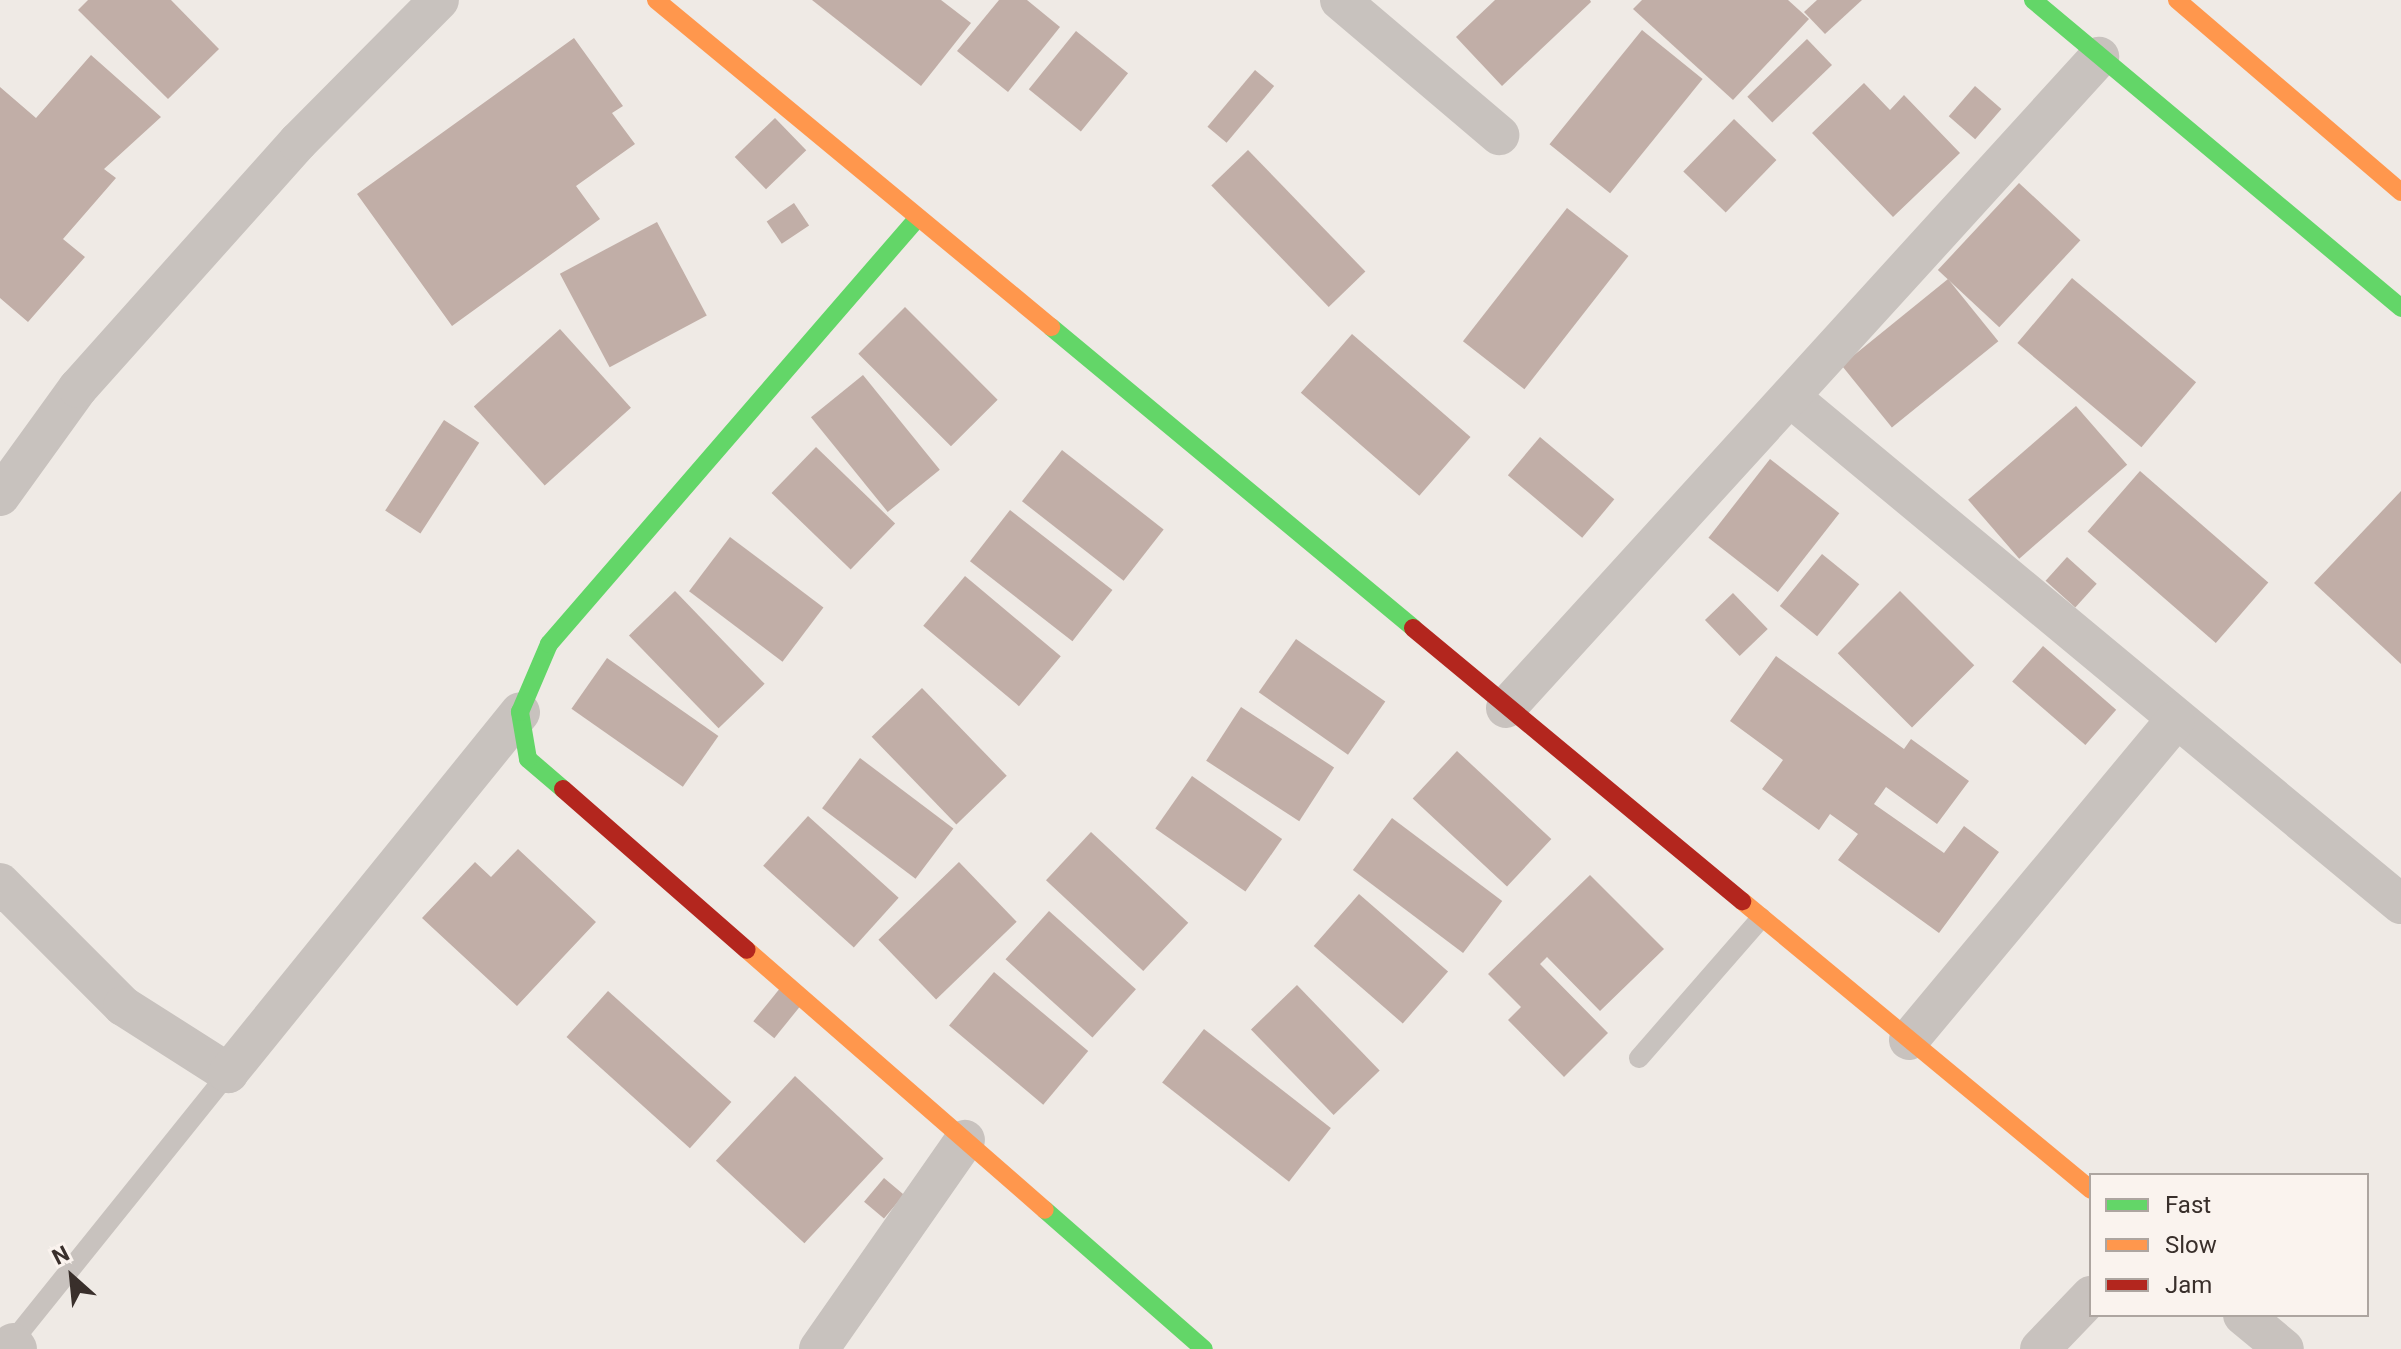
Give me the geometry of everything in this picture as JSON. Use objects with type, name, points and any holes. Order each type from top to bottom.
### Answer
[{"type":"street","points":[[0,496],[89,376],[298,142],[439,0]]},
{"type":"street","points":[[656,0],[915,221],[2089,1188]]},
{"type":"street","points":[[1340,0],[1499,135]]},
{"type":"street","points":[[2033,0],[2401,308]]},
{"type":"street","points":[[2177,0],[2401,192]]},
{"type":"street","points":[[1506,708],[2099,57]]},
{"type":"street","points":[[0,883],[123,1006],[228,1073],[520,712],[549,644],[915,221]]},
{"type":"street","points":[[1790,397],[2175,721],[2401,904]]},
{"type":"street","points":[[520,712],[528,759],[1204,1349]]},
{"type":"street","points":[[1909,1040],[2175,721]]},
{"type":"street","points":[[819,1349],[965,1140]]},
{"type":"street","points":[[2040,1349],[2089,1298]]},
{"type":"street","points":[[2245,1317],[2284,1349]]},
{"type":"lane","points":[[1639,1058],[1761,918]]},
{"type":"lane","points":[[12,1347],[228,1073]]},
{"type":"building","points":[[88,0],[171,0],[219,49],[168,99],[78,10]]},
{"type":"building","points":[[812,0],[941,0],[971,23],[921,86]]},
{"type":"building","points":[[999,0],[1027,0],[1060,27],[1008,92],[957,51]]},
{"type":"building","points":[[1495,0],[1591,2],[1502,86],[1456,37]]},
{"type":"building","points":[[1642,0],[1788,0],[1809,19],[1733,100],[1633,9]]},
{"type":"building","points":[[1817,0],[1862,0],[1825,34],[1804,12]]},
{"type":"building","points":[[1642,30],[1703,79],[1610,193],[1549,144]]},
{"type":"building","points":[[1076,31],[1128,73],[1081,131],[1029,89]]},
{"type":"building","points":[[574,38],[623,106],[612,113],[635,144],[576,186],[600,219],[452,326],[357,194]]},
{"type":"building","points":[[1807,39],[1832,65],[1772,123],[1747,97]]},
{"type":"building","points":[[91,55],[161,117],[104,169],[116,178],[63,239],[85,257],[28,322],[0,298],[0,87],[36,118]]},
{"type":"building","points":[[1255,70],[1274,86],[1227,143],[1207,127]]},
{"type":"building","points":[[1864,83],[1890,110],[1904,95],[1960,153],[1893,217],[1812,133]]},
{"type":"building","points":[[1975,86],[2001,109],[1975,139],[1949,116]]},
{"type":"building","points":[[775,118],[806,150],[766,189],[735,157]]},
{"type":"building","points":[[1734,119],[1776,160],[1726,212],[1683,172]]},
{"type":"building","points":[[1248,150],[1365,272],[1329,307],[1211,185]]},
{"type":"building","points":[[2019,183],[2080,240],[1999,327],[1938,270]]},
{"type":"building","points":[[794,203],[809,225],[782,244],[767,221]]},
{"type":"building","points":[[1567,208],[1628,256],[1524,389],[1463,341]]},
{"type":"building","points":[[657,222],[707,316],[610,367],[560,274]]},
{"type":"building","points":[[2072,278],[2196,382],[2141,447],[2017,343]]},
{"type":"building","points":[[1948,279],[1998,341],[1892,427],[1842,365]]},
{"type":"building","points":[[905,307],[998,400],[951,446],[858,354]]},
{"type":"building","points":[[560,329],[631,408],[545,485],[474,407]]},
{"type":"building","points":[[1352,334],[1470,437],[1419,496],[1301,393]]},
{"type":"building","points":[[863,375],[940,470],[888,512],[811,417]]},
{"type":"building","points":[[2076,406],[2127,465],[2019,559],[1968,500]]},
{"type":"building","points":[[444,420],[479,443],[420,533],[385,511]]},
{"type":"building","points":[[1540,437],[1614,499],[1582,538],[1508,475]]},
{"type":"building","points":[[816,447],[895,523],[851,569],[772,493]]},
{"type":"building","points":[[1062,450],[1164,529],[1124,581],[1022,501]]},
{"type":"building","points":[[1770,459],[1839,513],[1778,592],[1708,538]]},
{"type":"building","points":[[2140,471],[2268,583],[2216,643],[2088,531]]},
{"type":"building","points":[[2401,491],[2401,664],[2314,583]]},
{"type":"building","points":[[1010,510],[1112,590],[1072,641],[970,561]]},
{"type":"building","points":[[730,537],[823,607],[783,662],[689,591]]},
{"type":"building","points":[[1822,554],[1859,584],[1817,636],[1780,606]]},
{"type":"building","points":[[2067,557],[2097,584],[2075,608],[2046,581]]},
{"type":"building","points":[[965,576],[1061,656],[1019,706],[923,626]]},
{"type":"building","points":[[675,591],[765,684],[719,728],[629,635]]},
{"type":"building","points":[[1900,591],[1974,665],[1912,727],[1838,653]]},
{"type":"building","points":[[1733,593],[1768,629],[1740,656],[1705,620]]},
{"type":"building","points":[[1296,639],[1385,702],[1348,755],[1259,692]]},
{"type":"building","points":[[2043,646],[2116,710],[2085,745],[2012,681]]},
{"type":"building","points":[[1776,656],[1904,749],[1911,739],[1969,781],[1937,824],[1886,787],[1874,804],[1944,853],[1964,826],[1999,852],[1939,933],[1838,860],[1858,834],[1830,814],[1819,830],[1762,789],[1783,760],[1730,721]]},
{"type":"building","points":[[607,658],[718,736],[683,787],[571,709]]},
{"type":"building","points":[[922,688],[1007,776],[956,824],[872,737]]},
{"type":"building","points":[[1241,707],[1334,767],[1299,821],[1206,761]]},
{"type":"building","points":[[1457,751],[1551,839],[1507,887],[1413,799]]},
{"type":"building","points":[[860,758],[953,828],[916,879],[822,808]]},
{"type":"building","points":[[1192,776],[1282,839],[1245,892],[1155,828]]},
{"type":"building","points":[[808,816],[899,898],[854,947],[763,866]]},
{"type":"building","points":[[1392,818],[1502,901],[1463,953],[1353,870]]},
{"type":"building","points":[[1091,832],[1188,923],[1143,971],[1046,880]]},
{"type":"building","points":[[518,849],[596,922],[517,1006],[422,918],[475,862],[491,877]]},
{"type":"building","points":[[959,862],[1017,922],[936,1000],[878,940]]},
{"type":"building","points":[[1590,875],[1664,949],[1600,1011],[1547,957],[1540,964],[1608,1033],[1564,1077],[1508,1020],[1521,1007],[1488,974]]},
{"type":"building","points":[[1359,894],[1448,971],[1403,1023],[1314,946]]},
{"type":"building","points":[[1049,911],[1136,989],[1092,1038],[1006,959]]},
{"type":"building","points":[[994,972],[1088,1051],[1043,1105],[949,1026]]},
{"type":"building","points":[[1297,985],[1380,1071],[1334,1115],[1251,1029]]},
{"type":"building","points":[[781,987],[802,1004],[774,1038],[753,1021]]},
{"type":"building","points":[[608,991],[731,1102],[690,1148],[567,1037]]},
{"type":"building","points":[[1204,1029],[1331,1128],[1289,1182],[1162,1083]]},
{"type":"building","points":[[795,1076],[883,1159],[804,1243],[716,1161]]},
{"type":"building","points":[[884,1178],[904,1195],[884,1218],[864,1202]]},
{"type":"traffic: fast","points":[[2033,0],[2401,308]]},
{"type":"traffic: fast","points":[[563,789],[528,759],[520,712],[549,644],[915,221]]},
{"type":"traffic: fast","points":[[1051,327],[1413,628]]},
{"type":"traffic: fast","points":[[1045,1210],[1204,1349]]},
{"type":"traffic: slow","points":[[656,0],[1051,327]]},
{"type":"traffic: slow","points":[[2177,0],[2401,192]]},
{"type":"traffic: slow","points":[[1742,901],[2089,1188]]},
{"type":"traffic: slow","points":[[747,950],[1045,1210]]},
{"type":"traffic: jam","points":[[1413,628],[1742,901]]},
{"type":"traffic: jam","points":[[563,789],[747,950]]}]
